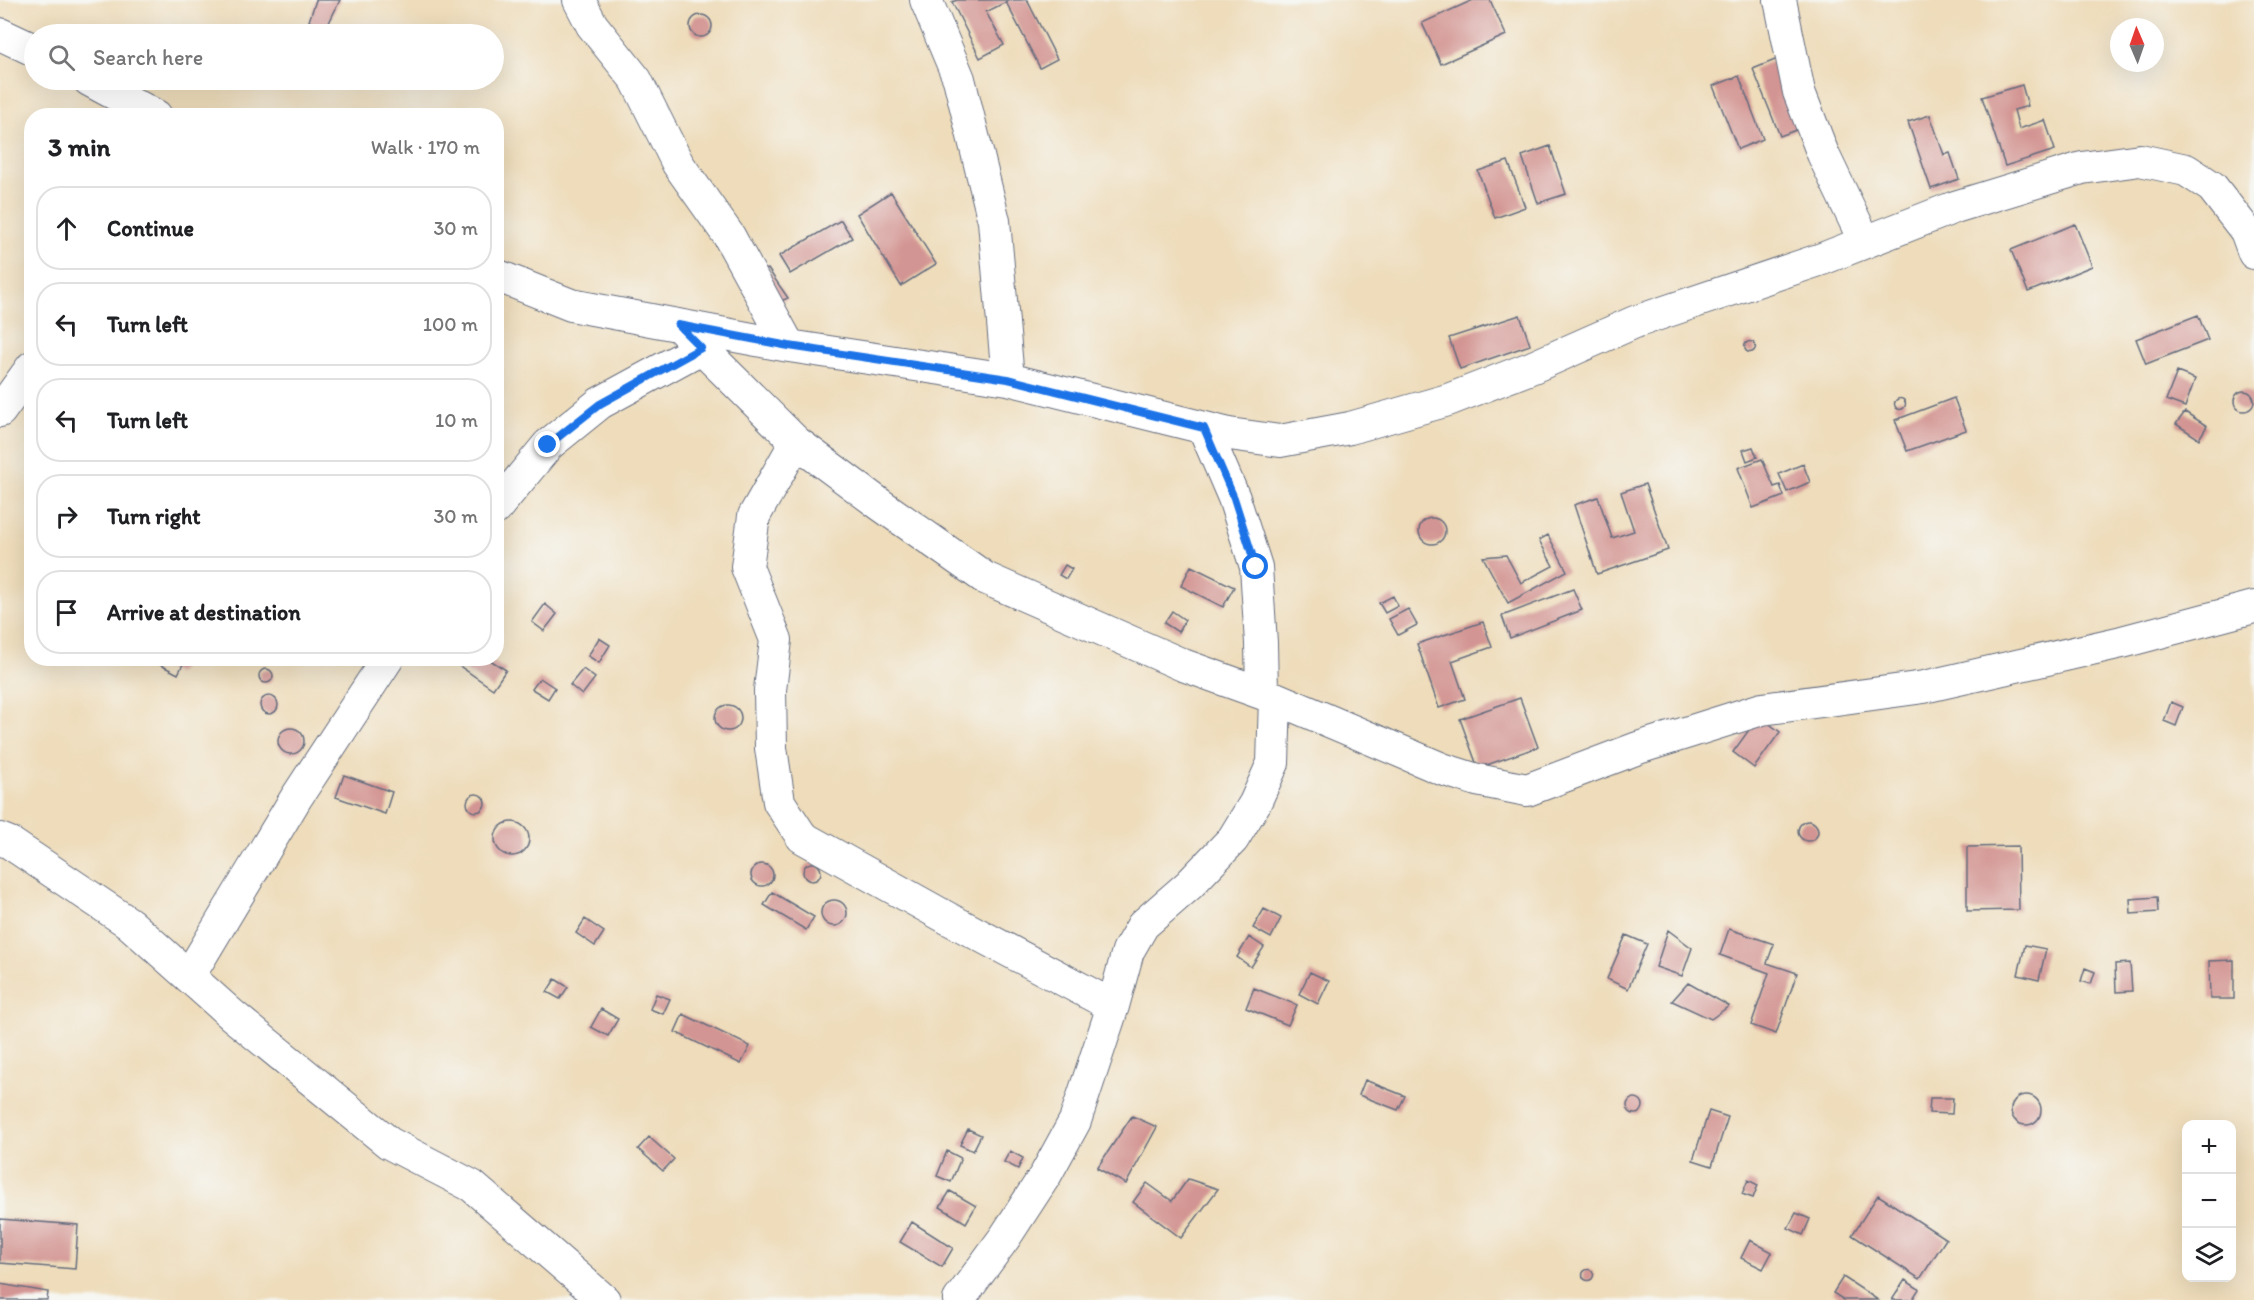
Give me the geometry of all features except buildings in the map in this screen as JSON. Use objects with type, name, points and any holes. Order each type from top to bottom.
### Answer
[{"type":"street","points":[[579,0],[592,25],[636,80],[678,164],[729,236],[789,346]]},
{"type":"street","points":[[926,0],[959,79],[994,221],[1008,379]]},
{"type":"street","points":[[1780,0],[1799,92],[1823,154],[1865,242]]},
{"type":"street","points":[[0,34],[24,46]]},
{"type":"street","points":[[108,90],[141,108]]},
{"type":"street","points":[[504,278],[571,305],[789,346],[1008,379],[1204,428],[1280,441],[1350,428],[1448,400],[1533,367],[1635,322],[1822,259],[1955,207],[2082,168],[2140,160],[2186,170],[2212,187],[2246,231],[2254,253]]},
{"type":"street","points":[[678,325],[796,442],[985,578],[1183,665],[1268,696],[1442,769],[1477,780],[1527,790],[1638,748],[1762,709],[1924,687],[2121,642],[2254,607]]},
{"type":"street","points":[[504,498],[548,445],[600,404],[701,348]]},
{"type":"street","points":[[0,411],[24,378]]},
{"type":"street","points":[[960,1300],[1046,1174],[1075,1121],[1113,1006],[1128,951],[1143,926],[1189,885],[1233,839],[1255,803],[1274,763],[1261,643],[1256,567],[1234,498],[1204,428]]},
{"type":"street","points":[[796,442],[754,516],[747,567],[776,640],[770,690],[771,748],[779,802],[802,837],[941,915],[1113,1006]]},
{"type":"street","points":[[189,976],[296,798],[383,666]]},
{"type":"street","points":[[0,839],[10,843],[129,923],[242,1023],[389,1143],[472,1186],[604,1300]]},
{"type":"route","points":[[548,445],[600,404],[701,348],[678,325],[789,346],[1008,379],[1204,428],[1234,498],[1256,567]]}]
